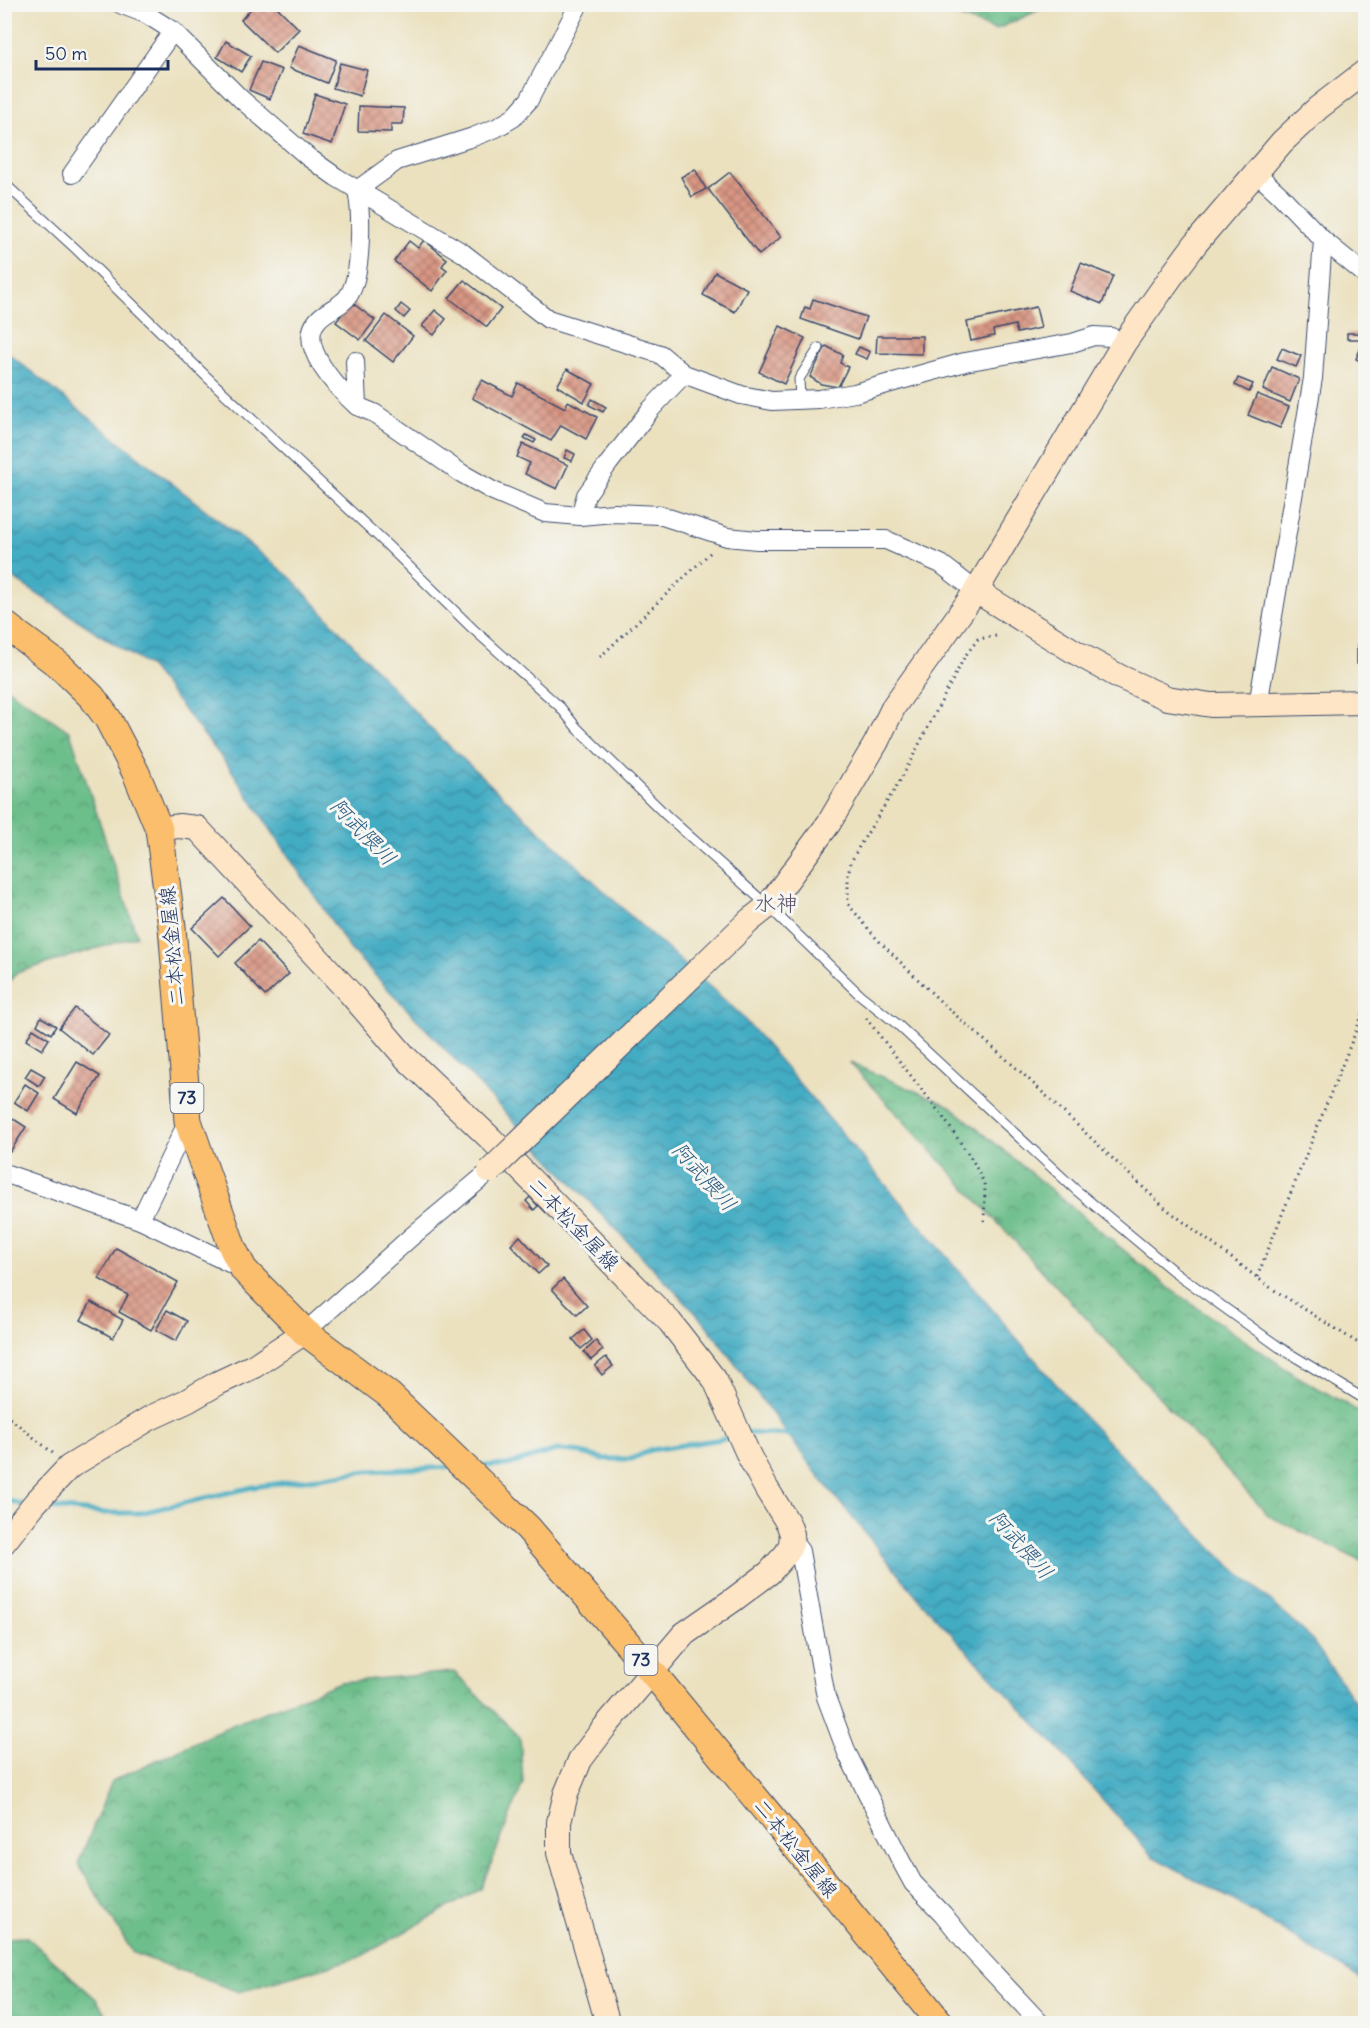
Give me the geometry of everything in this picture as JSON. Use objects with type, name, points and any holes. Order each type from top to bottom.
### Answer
[{"type":"main road","name":"二本松金屋線","points":[[4,624],[60,666],[92,697],[108,720],[131,764],[159,829],[172,927],[188,1121],[233,1249],[243,1270],[305,1332],[389,1395],[528,1528],[652,1672],[941,2024]]},
{"type":"street","points":[[120,4],[146,14],[173,31],[241,99],[308,158],[463,253],[548,319],[660,354],[684,374],[741,395],[772,400],[819,399],[855,393],[965,362],[1072,343],[1094,336],[1111,337],[1124,343]]},
{"type":"street","points":[[357,190],[397,161],[473,137],[513,118],[529,100],[579,4]]},
{"type":"street","points":[[72,174],[173,31]]},
{"type":"street","points":[[4,1542],[35,1503],[69,1467],[150,1418],[254,1366],[305,1332],[489,1171],[749,921],[768,906],[829,823],[876,743],[894,706],[976,591],[1124,343],[1196,243],[1255,172],[1282,142],[1318,108],[1365,71]]},
{"type":"street","points":[[1255,172],[1281,195],[1323,240],[1365,275]]},
{"type":"street","points":[[357,190],[361,208],[358,261],[353,284],[349,295],[343,302],[318,320],[313,328],[311,340],[318,358],[331,378],[357,406],[374,412],[453,467],[493,491],[545,513],[580,516],[614,513],[659,515],[727,537],[790,540],[886,540],[941,564],[976,591],[1075,652],[1120,677],[1167,698],[1211,705],[1365,702]]},
{"type":"street","points":[[1258,705],[1313,378],[1323,240]]},
{"type":"street","points":[[355,361],[357,406]]},
{"type":"street","points":[[580,516],[586,495],[609,463],[651,409],[684,374]]},
{"type":"street","name":"二本松金屋線","points":[[159,829],[179,826],[197,828],[350,993],[406,1058],[492,1140],[670,1322],[715,1380],[749,1456],[788,1523],[792,1534],[791,1544]]},
{"type":"street","points":[[140,1220],[188,1121]]},
{"type":"street","points":[[4,1173],[140,1220],[243,1270]]},
{"type":"street","points":[[791,1544],[800,1551],[826,1697],[846,1753],[901,1861],[913,1883],[1041,2024]]},
{"type":"street","name":"73","points":[[652,1672],[684,1634],[769,1572],[787,1553],[791,1544]]},
{"type":"street","points":[[608,2024],[559,1853],[559,1822],[566,1794],[580,1760],[652,1672]]},
{"type":"lane","points":[[4,183],[472,628],[560,707],[577,728],[666,816],[768,906],[859,994],[897,1024],[1076,1190],[1172,1270],[1279,1347],[1365,1400]]},
{"type":"lane","points":[[800,399],[799,379],[819,348]]},
{"type":"path","points":[[600,657],[727,537]]},
{"type":"path","points":[[996,636],[978,639],[965,656],[901,779],[860,845],[848,874],[848,904],[876,938],[943,1004],[1022,1073],[1155,1200],[1271,1288],[1365,1348]]},
{"type":"path","points":[[859,994],[856,1000],[857,1006],[911,1078],[943,1116],[973,1161],[986,1192],[984,1225]]},
{"type":"path","points":[[1257,1277],[1365,1006]]},
{"type":"path","points":[[4,1416],[11,1419],[69,1467]]},
{"type":"green space","points":[[926,5],[1050,5],[995,30]]},
{"type":"green space","points":[[5,687],[70,732],[137,936],[16,973],[5,987]]},
{"type":"green space","points":[[850,1063],[950,1106],[1173,1291],[1295,1375],[1365,1415],[1365,1563],[1269,1516]]},
{"type":"green space","points":[[454,1672],[520,1737],[523,1783],[481,1889],[360,1957],[239,1992],[133,1953],[78,1864],[112,1781],[232,1725],[341,1682]]},
{"type":"green space","points":[[27,1937],[96,1999],[111,2023],[5,2023],[5,1938]]},
{"type":"water","name":"阿武隈川","points":[[4,350],[290,577],[430,728],[635,920],[738,1012],[1085,1418],[1216,1552],[1309,1636],[1365,1716],[1365,1982],[1233,1900],[1152,1856],[1055,1745],[920,1600],[820,1478],[704,1322],[350,949],[230,768],[150,667],[5,573]]},
{"type":"building","points":[[255,4],[274,4],[299,29],[275,53],[241,20]]},
{"type":"building","points":[[226,41],[251,56],[241,72],[217,57]]},
{"type":"building","points":[[299,45],[336,60],[327,83],[289,68]]},
{"type":"building","points":[[261,62],[282,70],[270,99],[249,90]]},
{"type":"building","points":[[340,63],[367,70],[360,96],[333,88]]},
{"type":"building","points":[[315,94],[345,104],[332,144],[303,134]]},
{"type":"building","points":[[359,106],[404,108],[403,124],[391,124],[391,132],[358,131]]},
{"type":"building","points":[[695,169],[706,189],[692,197],[681,177]]},
{"type":"building","points":[[730,172],[781,237],[759,255],[708,189]]},
{"type":"building","points":[[424,240],[447,259],[442,266],[447,270],[432,291],[394,261],[409,241],[418,248]]},
{"type":"building","points":[[1081,263],[1113,276],[1102,304],[1070,291]]},
{"type":"building","points":[[715,272],[747,289],[735,312],[703,295]]},
{"type":"building","points":[[464,280],[501,309],[487,327],[449,298]]},
{"type":"building","points":[[813,299],[866,317],[858,339],[801,319],[805,307],[810,309]]},
{"type":"building","points":[[351,302],[375,320],[360,340],[336,322]]},
{"type":"building","points":[[401,304],[410,311],[404,318],[396,311]]},
{"type":"building","points":[[1036,307],[1041,328],[1017,333],[1015,325],[993,330],[994,336],[971,341],[967,322]]},
{"type":"building","points":[[435,310],[446,319],[434,335],[422,326]]},
{"type":"building","points":[[386,315],[413,336],[393,362],[366,341]]},
{"type":"building","points":[[780,326],[805,338],[784,384],[759,372]]},
{"type":"building","points":[[1347,333],[1360,333],[1360,339],[1347,339]]},
{"type":"building","points":[[877,336],[922,336],[922,354],[876,353]]},
{"type":"building","points":[[1362,345],[1366,347],[1366,364],[1356,359]]},
{"type":"building","points":[[826,346],[843,355],[840,363],[848,367],[838,387],[821,384],[810,377]]},
{"type":"building","points":[[859,347],[870,352],[867,359],[855,354]]},
{"type":"building","points":[[1282,348],[1301,356],[1296,367],[1277,359]]},
{"type":"building","points":[[1272,367],[1299,379],[1290,402],[1263,390]]},
{"type":"building","points":[[567,369],[594,384],[584,402],[557,386]]},
{"type":"building","points":[[1238,378],[1253,384],[1249,392],[1235,385]]},
{"type":"building","points":[[482,380],[512,396],[518,383],[565,408],[568,401],[597,417],[586,439],[561,425],[551,441],[472,398]]},
{"type":"building","points":[[1257,394],[1289,407],[1280,428],[1248,415]]},
{"type":"building","points":[[592,399],[606,407],[603,412],[589,405]]},
{"type":"building","points":[[526,435],[536,440],[534,443],[524,438]]},
{"type":"building","points":[[523,444],[568,465],[557,489],[525,474],[530,463],[517,457]]},
{"type":"building","points":[[567,450],[575,454],[572,461],[564,458]]},
{"type":"building","points":[[1357,644],[1366,644],[1366,664],[1357,664]]},
{"type":"building","points":[[224,898],[250,926],[219,956],[192,928]]},
{"type":"building","points":[[258,941],[289,974],[265,996],[235,963]]},
{"type":"building","points":[[75,1008],[109,1035],[93,1055],[59,1028]]},
{"type":"building","points":[[41,1017],[56,1026],[51,1034],[37,1025]]},
{"type":"building","points":[[33,1029],[49,1039],[42,1050],[26,1040]]},
{"type":"building","points":[[77,1062],[100,1076],[77,1113],[54,1099]]},
{"type":"building","points":[[31,1068],[45,1076],[39,1086],[25,1077]]},
{"type":"building","points":[[25,1084],[39,1093],[28,1111],[14,1102]]},
{"type":"building","points":[[12,1118],[26,1127],[10,1152],[4,1149],[4,1130]]},
{"type":"building","points":[[530,1197],[538,1206],[534,1210],[526,1201]]},
{"type":"building","points":[[520,1236],[547,1266],[538,1274],[511,1245]]},
{"type":"building","points":[[116,1248],[178,1282],[151,1330],[119,1312],[128,1295],[99,1279]]},
{"type":"building","points":[[563,1279],[587,1306],[577,1315],[552,1289]]},
{"type":"building","points":[[91,1302],[123,1320],[113,1338],[81,1320]]},
{"type":"building","points":[[167,1310],[187,1321],[176,1341],[156,1330]]},
{"type":"building","points":[[584,1330],[592,1340],[581,1349],[573,1339]]},
{"type":"building","points":[[596,1341],[603,1350],[591,1360],[584,1352]]},
{"type":"building","points":[[606,1357],[613,1366],[602,1375],[595,1366]]},
{"type":"waterway","points":[[747,1433],[794,1435]]},
{"type":"waterway","points":[[478,1466],[507,1465],[557,1450],[574,1451],[604,1459],[632,1459],[651,1450],[735,1437]]},
{"type":"waterway","points":[[41,1507],[104,1513],[140,1513],[253,1487],[367,1471],[451,1467]]},
{"type":"waterway","points":[[4,1500],[26,1505]]},
{"type":"district","name":"水神","points":[[776,903]]}]
